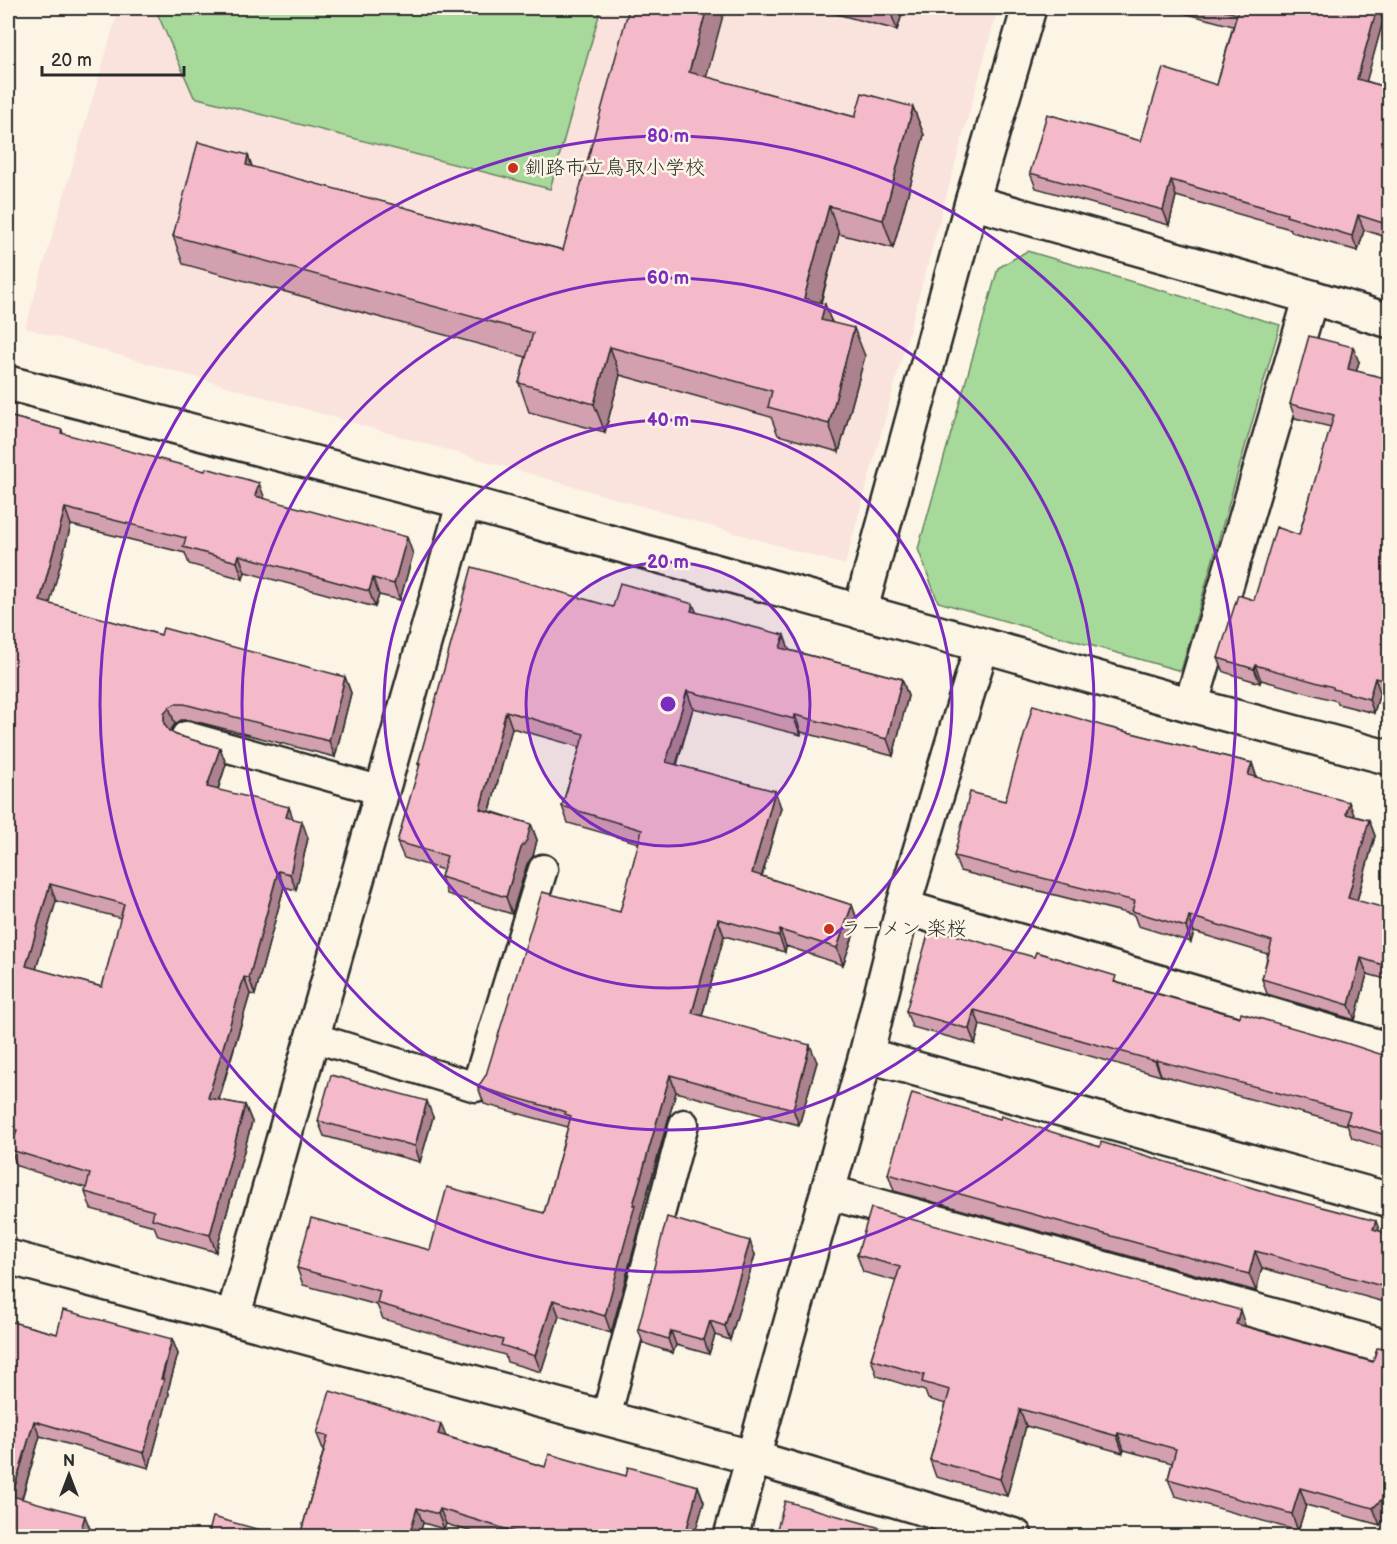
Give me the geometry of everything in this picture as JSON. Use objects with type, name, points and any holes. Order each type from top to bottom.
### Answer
[{"type":"street","points":[[860,612],[972,202],[1029,8]]},
{"type":"street","points":[[972,202],[1389,321]]},
{"type":"street","points":[[1191,705],[1311,297]]},
{"type":"street","points":[[8,383],[464,502],[1389,758]]},
{"type":"street","points":[[233,1317],[464,502]]},
{"type":"street","points":[[731,1536],[866,1055],[903,907],[982,645]]},
{"type":"street","points":[[903,907],[1389,1050]]},
{"type":"street","points":[[866,1055],[1389,1200]]},
{"type":"street","points":[[828,1192],[1389,1348]]},
{"type":"street","points":[[8,1257],[754,1458],[1015,1536]]},
{"type":"lane","points":[[186,736],[382,791]]},
{"type":"lane","points":[[312,1037],[477,1087],[543,869]]},
{"type":"lane","points":[[606,1417],[684,1125]]},
{"type":"shaded area","name":"釧路市立鳥取小学校","points":[[119,8],[998,8],[845,565],[25,328]]},
{"type":"green space","points":[[155,8],[601,8],[550,189],[194,97]]},
{"type":"green space","points":[[1027,251],[1280,325],[1181,671],[938,602],[918,549],[998,268]]},
{"type":"building","points":[[629,8],[707,8],[689,72],[855,117],[862,93],[913,107],[883,220],[829,206],[804,298],[825,304],[821,320],[854,328],[829,424],[768,407],[772,391],[610,347],[594,404],[519,383],[533,333],[173,236],[198,142],[248,155],[246,165],[563,250]]},
{"type":"building","points":[[1215,8],[1377,8],[1357,79],[1389,88],[1389,225],[1358,215],[1352,236],[1286,216],[1287,214],[1171,180],[1163,210],[1030,173],[1047,114],[1141,141],[1163,68],[1217,85],[1237,14]]},
{"type":"building","points":[[1309,336],[1353,347],[1348,369],[1389,379],[1389,682],[1375,678],[1369,699],[1255,665],[1254,669],[1218,658],[1238,595],[1254,600],[1276,527],[1299,535],[1334,415],[1290,404]]},
{"type":"building","points":[[8,416],[62,430],[61,433],[259,483],[255,496],[407,537],[394,584],[373,578],[369,591],[239,555],[237,562],[183,547],[186,538],[65,508],[40,601],[161,635],[163,628],[345,677],[329,741],[184,704],[169,707],[164,714],[164,724],[169,731],[220,748],[207,787],[289,807],[286,817],[302,821],[290,874],[278,871],[249,978],[244,977],[208,1098],[245,1105],[210,1235],[152,1219],[154,1211],[85,1192],[90,1174],[11,1150],[17,1130],[8,1128]],"holes":[[[50,884],[124,904],[102,987],[26,966]]]},
{"type":"building","points":[[472,567],[613,607],[620,583],[693,604],[691,611],[784,635],[780,648],[902,679],[887,739],[795,715],[794,719],[687,691],[666,762],[775,791],[752,873],[852,905],[837,948],[780,930],[779,936],[718,919],[692,1013],[810,1045],[793,1109],[670,1075],[633,1205],[635,1205],[605,1316],[553,1300],[535,1356],[501,1345],[503,1340],[377,1303],[380,1291],[297,1268],[311,1218],[430,1250],[447,1187],[544,1213],[571,1116],[565,1114],[566,1112],[478,1087],[486,1075],[542,892],[620,912],[642,830],[562,806],[584,734],[506,711],[480,809],[531,824],[506,897],[441,877],[447,856],[397,842]]},
{"type":"building","points":[[1033,705],[1107,727],[1252,763],[1248,775],[1349,802],[1346,814],[1369,820],[1348,898],[1389,909],[1389,967],[1361,958],[1349,1005],[1262,979],[1272,941],[1189,916],[1186,927],[1132,911],[1135,901],[954,856],[970,792],[1005,801]]},
{"type":"building","points":[[930,928],[1034,957],[1036,952],[1116,976],[1114,982],[1240,1017],[1241,1013],[1389,1057],[1389,1136],[1346,1123],[1350,1112],[1155,1061],[974,1010],[969,1029],[906,1011]]},
{"type":"building","points":[[331,1075],[427,1101],[415,1146],[318,1121]]},
{"type":"building","points":[[912,1093],[1000,1119],[1001,1116],[1100,1147],[1101,1142],[1276,1195],[1376,1221],[1373,1229],[1389,1234],[1389,1288],[1255,1251],[1249,1274],[888,1174]]},
{"type":"building","points":[[871,1208],[1240,1310],[1236,1324],[1373,1362],[1377,1348],[1389,1348],[1389,1492],[1373,1508],[1300,1488],[1292,1514],[1168,1479],[1176,1449],[1118,1433],[1117,1436],[1020,1409],[1000,1479],[930,1460],[950,1390],[922,1382],[924,1375],[871,1359],[900,1267],[857,1255]]},
{"type":"building","points":[[667,1217],[750,1241],[725,1326],[710,1321],[704,1340],[671,1331],[668,1339],[638,1329]]},
{"type":"building","points":[[1389,1297],[1389,1314],[1386,1312]]},
{"type":"building","points":[[63,1310],[172,1339],[161,1379],[164,1379],[144,1453],[34,1421],[12,1496],[85,1516],[79,1536],[8,1536],[8,1321],[57,1334]]},
{"type":"building","points":[[330,1391],[441,1424],[438,1434],[545,1467],[549,1454],[626,1476],[628,1467],[698,1486],[685,1536],[528,1536],[440,1509],[438,1514],[417,1508],[409,1536],[300,1536],[328,1436],[317,1434]]},
{"type":"building","points":[[785,1501],[909,1536],[775,1536]]},
{"type":"building","points":[[213,1517],[282,1536],[208,1536]]},
{"type":"place","name":"釧路市立鳥取小学校","points":[[513,168]]},
{"type":"place","name":"ラ－メン 楽桜","points":[[829,929]]}]
